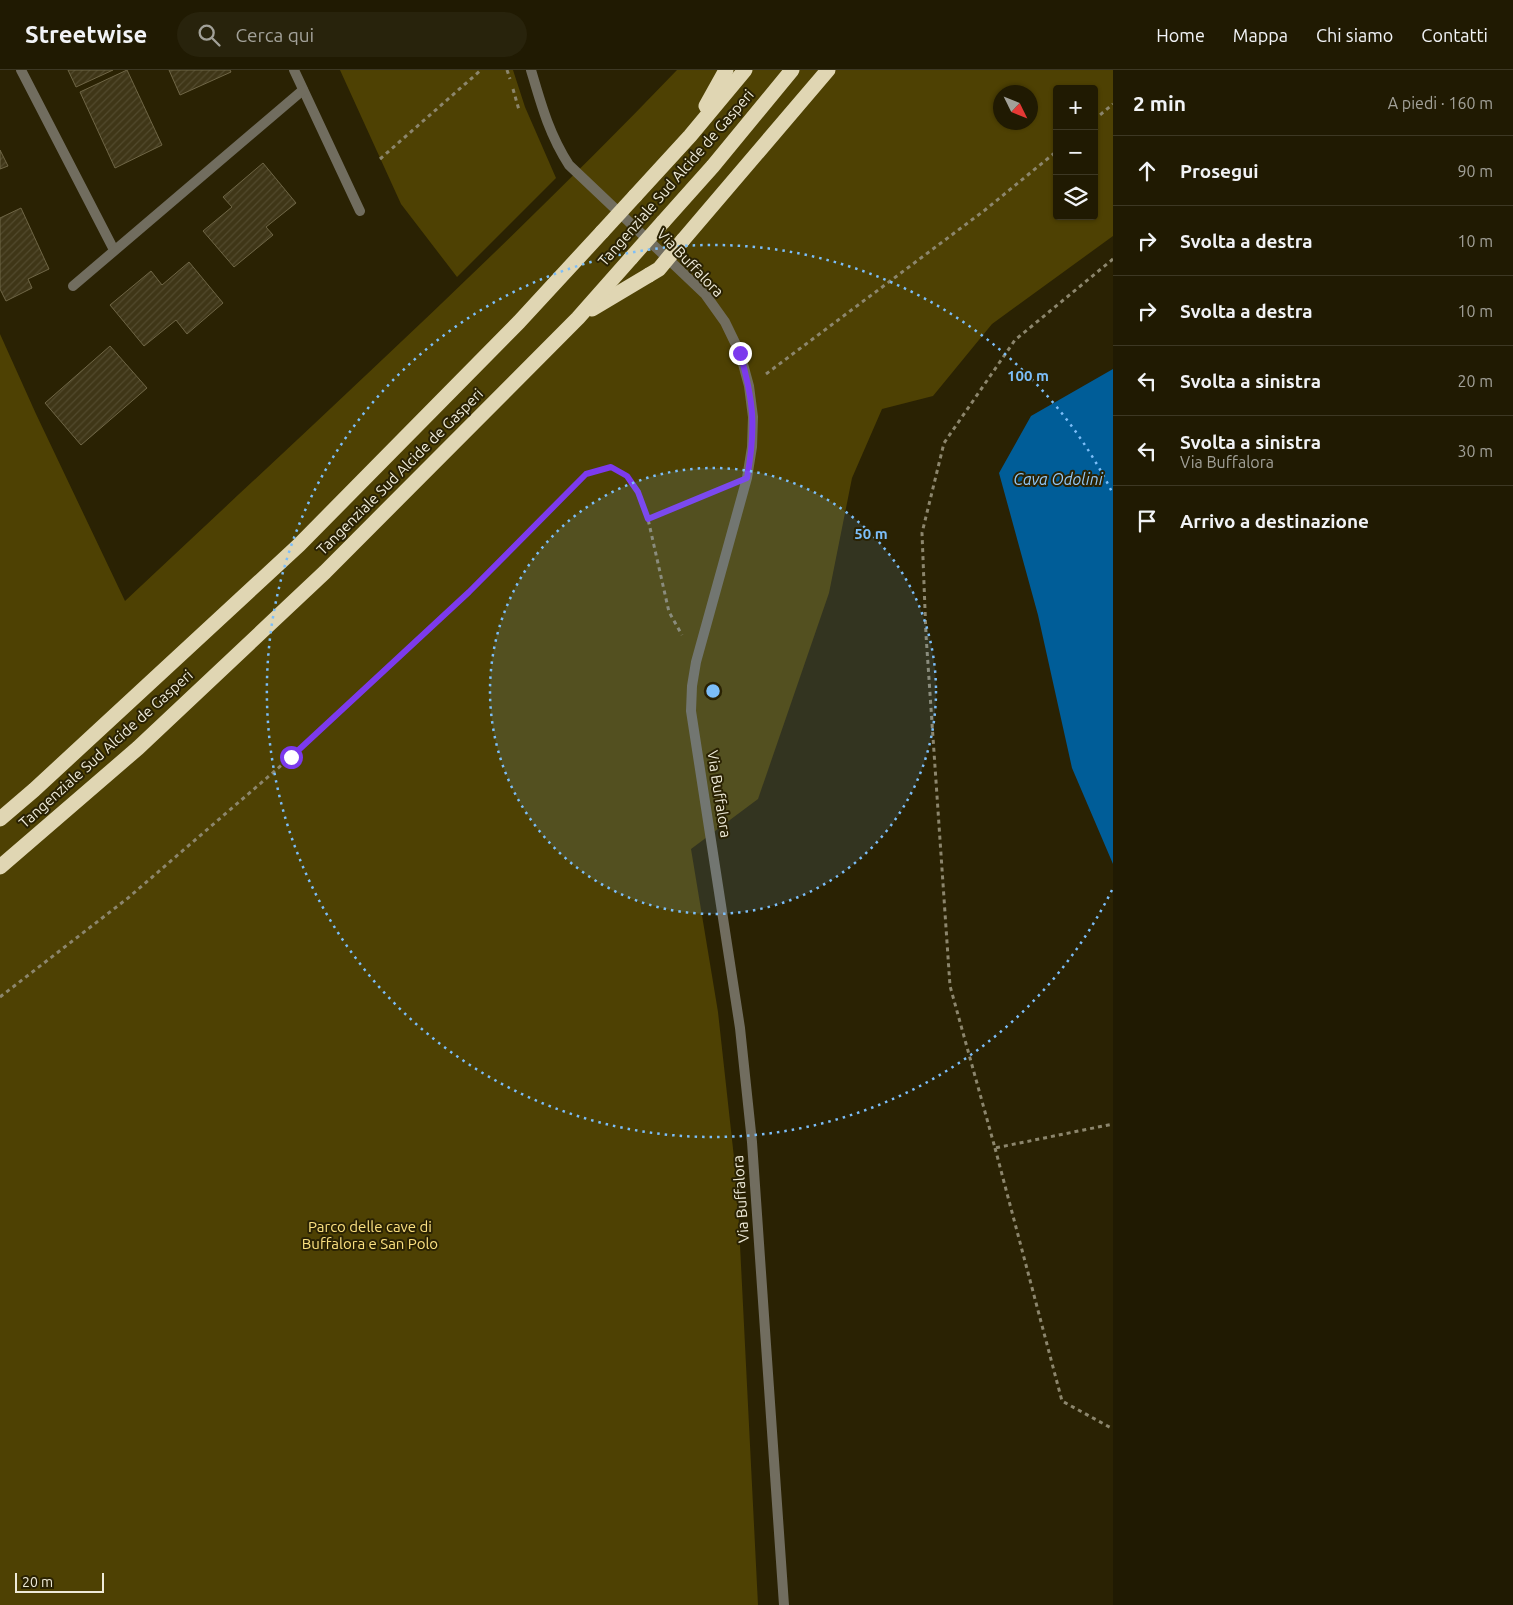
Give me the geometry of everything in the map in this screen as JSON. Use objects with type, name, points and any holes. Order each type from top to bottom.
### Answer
[{"type":"highway","points":[[690,136],[726,70]]},
{"type":"highway","name":"Tangenziale Sud Alcide de Gasperi","points":[[0,819],[69,758],[299,545],[520,322],[690,136],[745,70]]},
{"type":"highway","name":"Tangenziale Sud Alcide de Gasperi","points":[[0,867],[138,748],[325,572],[578,318],[713,166],[792,70]]},
{"type":"highway","points":[[578,318],[659,268],[828,70]]},
{"type":"street","points":[[21,70],[114,250]]},
{"type":"street","points":[[294,70],[360,211]]},
{"type":"street","name":"Via Buffalora","points":[[531,70],[548,127],[569,165],[704,294],[725,322],[740,353],[749,386],[753,424],[752,447],[747,478],[696,662],[692,686],[691,711],[740,1028],[752,1142],[784,1605]]},
{"type":"street","points":[[73,286],[303,90]]},
{"type":"path","points":[[380,159],[481,70]]},
{"type":"path","points":[[1098,117],[1113,104]]},
{"type":"path","points":[[749,386],[985,210],[1053,154]]},
{"type":"path","points":[[1113,259],[1015,340],[1009,348],[944,443],[922,533],[926,635],[950,986],[996,1148],[1062,1401],[1113,1429]]},
{"type":"path","points":[[0,997],[128,898],[291,757],[469,592],[586,474],[611,467],[627,476],[638,492],[648,519],[669,612],[696,662]]},
{"type":"path","points":[[648,519],[747,478]]},
{"type":"path","points":[[996,1148],[1113,1124]]},
{"type":"green space","points":[[340,70],[513,70],[525,107],[556,178],[457,277],[401,204]]},
{"type":"green space","name":"Parco delle cave di Buffalora e San Polo","points":[[677,70],[1113,70],[1113,236],[992,324],[933,396],[882,409],[852,478],[829,593],[758,799],[691,849],[718,1012],[737,1185],[758,1605],[0,1605],[0,334],[125,601],[474,273]]},
{"type":"water","name":"Cava Odolini","points":[[1113,369],[1113,864],[1072,768],[1038,615],[999,473],[1031,416]]},
{"type":"building","points":[[68,70],[113,70],[76,87]]},
{"type":"building","points":[[127,70],[162,145],[115,168],[80,92]]},
{"type":"building","points":[[169,70],[230,70],[231,72],[180,95]]},
{"type":"building","points":[[0,150],[8,166],[0,169]]},
{"type":"building","points":[[263,163],[296,203],[266,227],[273,235],[234,267],[203,231],[232,207],[223,197]]},
{"type":"building","points":[[21,208],[49,269],[28,279],[32,288],[6,301],[0,289],[0,218]]},
{"type":"building","points":[[189,262],[223,303],[187,334],[176,320],[144,346],[110,305],[151,271],[162,285]]},
{"type":"building","points":[[110,346],[147,388],[81,445],[45,403]]},
{"type":"route","points":[[291,757],[469,592],[586,474],[611,467],[627,476],[638,492],[648,519],[747,478],[752,447],[753,417],[749,386],[740,353]]}]
